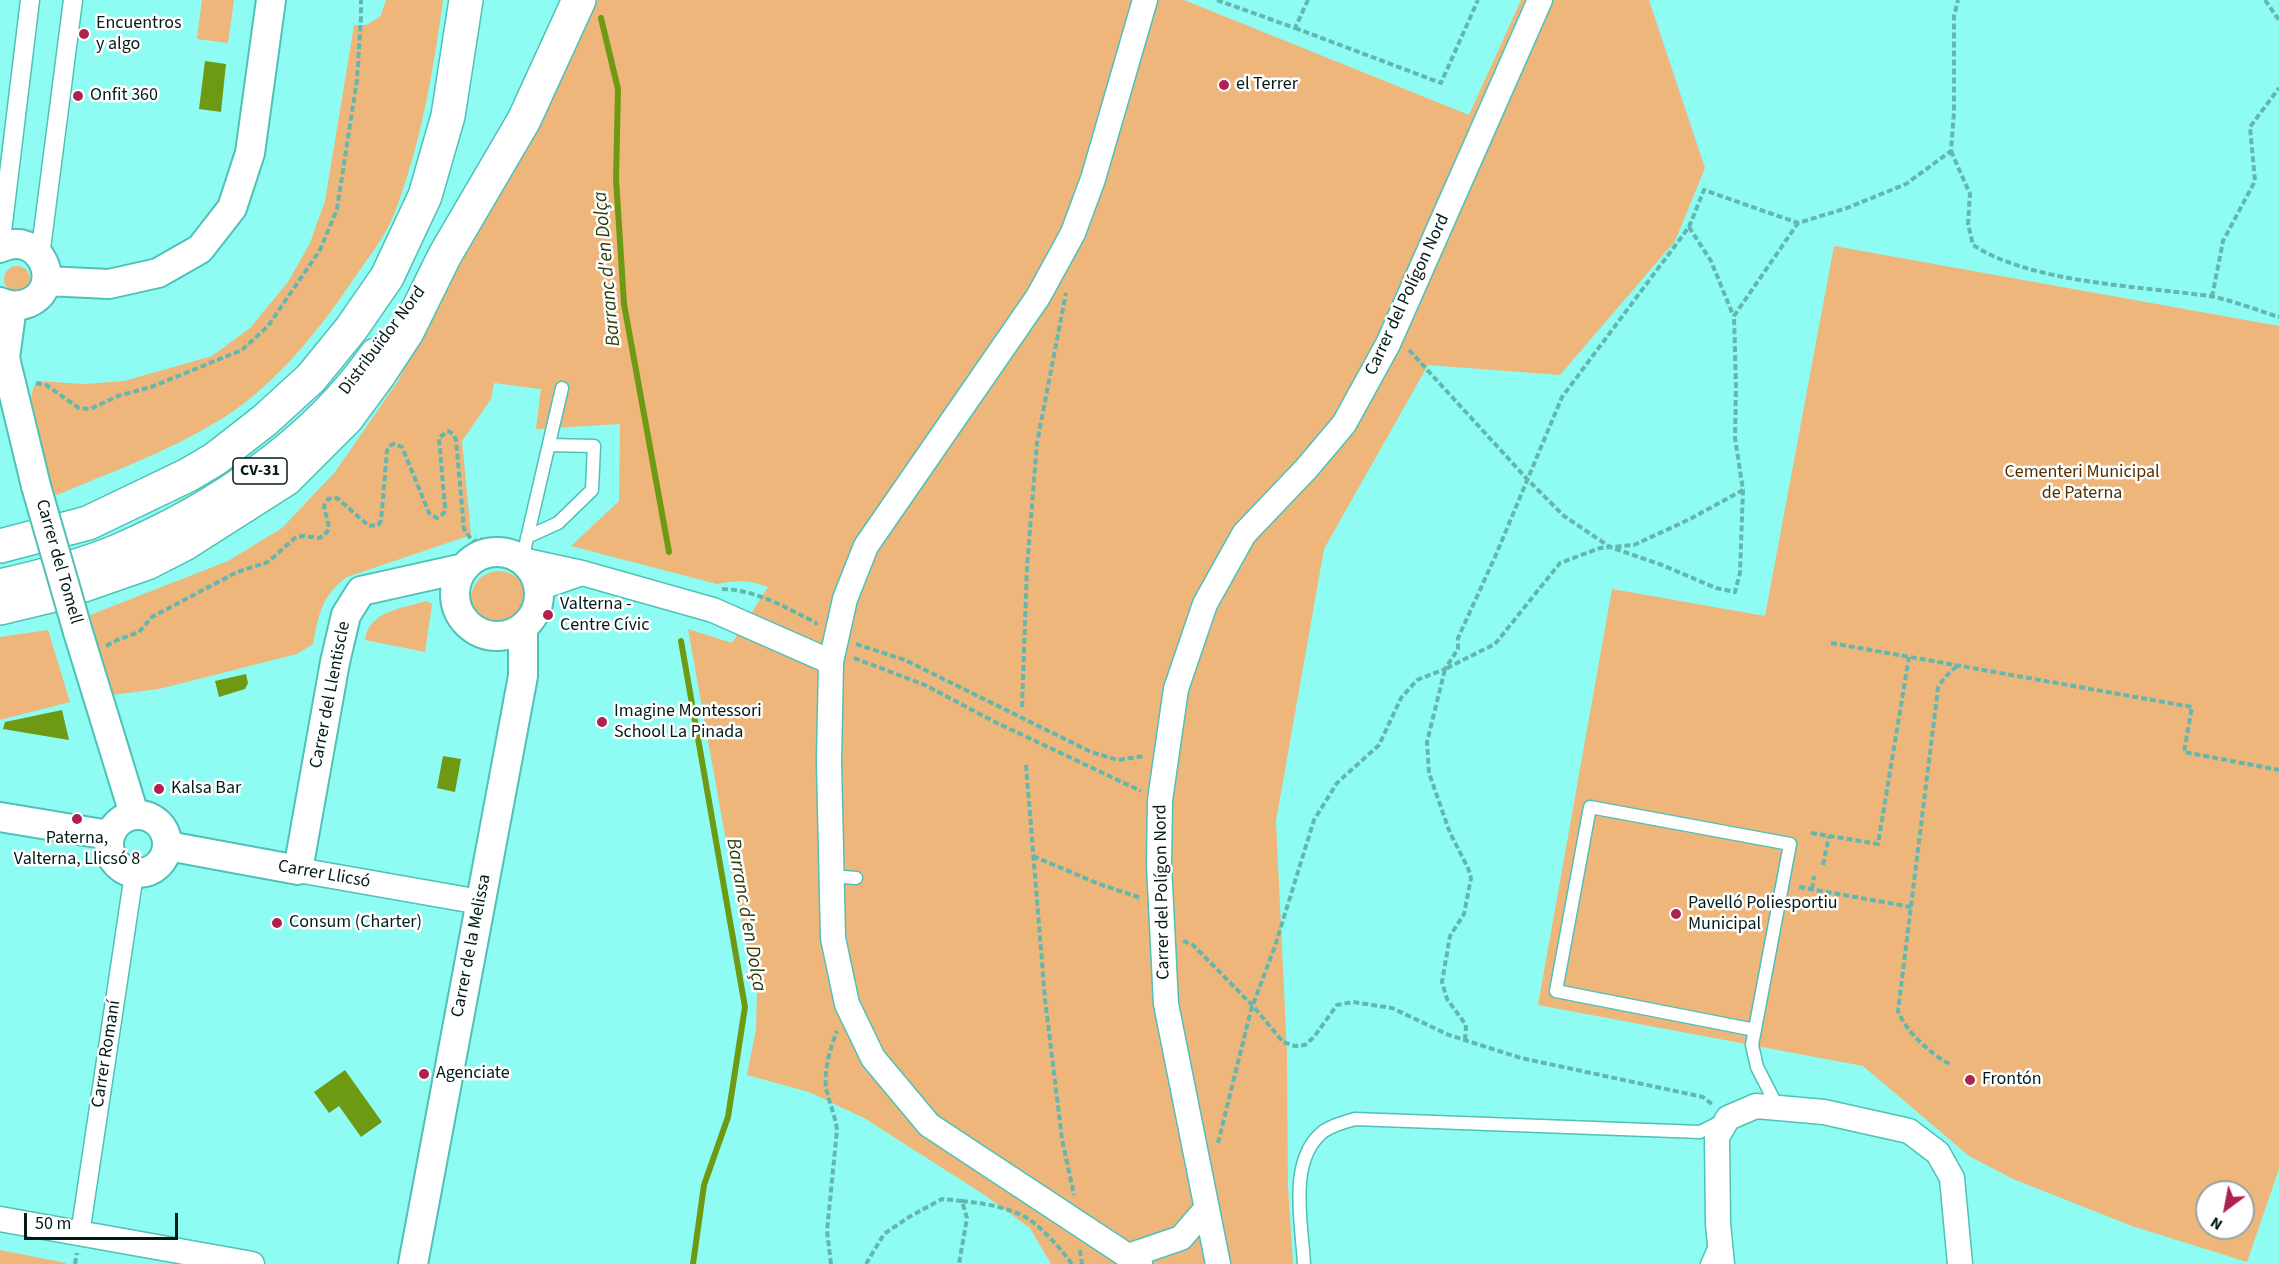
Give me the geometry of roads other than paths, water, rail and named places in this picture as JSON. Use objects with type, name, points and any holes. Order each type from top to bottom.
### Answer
[{"type":"main road","name":"Distribuïdor Nord","points":[[0,546],[88,523],[188,475],[215,459],[265,420],[310,378],[351,329],[387,277],[425,196],[448,116],[466,0]]},
{"type":"main road","name":"Distribuïdor Nord","points":[[0,586],[47,576],[117,551],[210,505],[262,470],[323,418],[367,368],[446,255],[524,120],[579,0]]},
{"type":"main road","points":[[0,608],[58,594],[147,563],[184,544],[286,479],[346,417],[378,376],[406,332],[446,255]]},
{"type":"street","points":[[30,0],[0,248],[17,244],[27,246],[43,269],[109,284],[158,273],[200,249],[232,207],[250,153],[271,0]]},
{"type":"street","points":[[6,304],[24,305],[34,301],[42,293],[73,0]]},
{"type":"street","points":[[1145,0],[1094,179],[1073,233],[1038,297],[866,546],[845,599],[834,650],[829,762],[833,938],[847,1004],[873,1058],[929,1125],[1134,1260],[1181,1238],[1206,1209]]},
{"type":"street","name":"Carrer del Polígon Nord","points":[[1218,1264],[1166,1005],[1159,865],[1160,801],[1176,689],[1205,604],[1244,534],[1306,469],[1344,424],[1389,344],[1540,0]]},
{"type":"street","name":"Carrer del Tomell","points":[[6,304],[5,358],[36,486],[135,814]]},
{"type":"street","points":[[525,549],[539,588],[537,610],[523,628],[511,634],[498,637],[484,635],[463,619],[457,606],[455,593],[457,580],[469,555],[474,559],[492,553],[511,554],[525,549],[582,573],[713,610],[834,650]]},
{"type":"street","name":"Carrer del Llentiscle","points":[[298,870],[335,662],[346,615],[361,591],[469,555]]},
{"type":"street","points":[[539,588],[582,573]]},
{"type":"street","name":"Carrer de la Melissa","points":[[413,1264],[523,676],[523,628]]},
{"type":"street","points":[[135,814],[152,817],[165,829],[168,846],[163,861],[151,871],[134,873],[122,869],[113,860],[109,848],[110,835],[119,821],[135,814]]},
{"type":"street","points":[[0,818],[110,835]]},
{"type":"street","name":"Carrer Llicsó","points":[[168,846],[480,902]]},
{"type":"street","name":"Carrer Romaní","points":[[81,1234],[134,873]]},
{"type":"street","points":[[1722,1264],[1718,1224],[1716,1137],[1728,1118],[1756,1106],[1824,1112],[1909,1131],[1938,1152],[1952,1178],[1960,1264]]},
{"type":"street","points":[[0,1219],[252,1264]]},
{"type":"lane","points":[[525,549],[561,388]]},
{"type":"lane","points":[[525,549],[558,523],[592,490],[594,446],[549,445]]},
{"type":"lane","points":[[1755,1030],[1556,991],[1590,807],[1790,844],[1752,1046],[1757,1067],[1778,1108]]},
{"type":"lane","points":[[831,876],[856,878]]},
{"type":"lane","points":[[1304,1264],[1299,1180],[1308,1150],[1323,1132],[1338,1124],[1355,1119],[1700,1132],[1728,1118]]},
{"type":"lane","points":[[1707,1264],[1715,1244],[1718,1224]]},
{"type":"waterway","name":"Barranc d'en Dolça","points":[[601,18],[618,89],[616,179],[624,304],[669,552]]},
{"type":"waterway","name":"Barranc d'en Dolça","points":[[681,641],[745,1007],[728,1117],[704,1185],[693,1264]]},
{"type":"place","name":"Encuentros y algo","points":[[84,34]]},
{"type":"place","name":"el Terrer","points":[[1224,85]]},
{"type":"place","name":"Onfit 360","points":[[78,96]]},
{"type":"place","name":"Valterna - Centre Cívic","points":[[548,615]]},
{"type":"place","name":"Imagine Montessori School La Pinada","points":[[602,722]]},
{"type":"place","name":"Kalsa Bar","points":[[159,789]]},
{"type":"place","name":"Paterna, Valterna, Llicsó 8","points":[[77,819]]},
{"type":"place","name":"Pavelló Poliesportiu Municipal","points":[[1676,914]]},
{"type":"place","name":"Consum (Charter)","points":[[277,923]]},
{"type":"place","name":"Agenciate","points":[[424,1074]]},
{"type":"place","name":"Frontón","points":[[1970,1080]]},
{"type":"park label","name":"Cementeri Municipal de Paterna","points":[[2082,483]]}]
